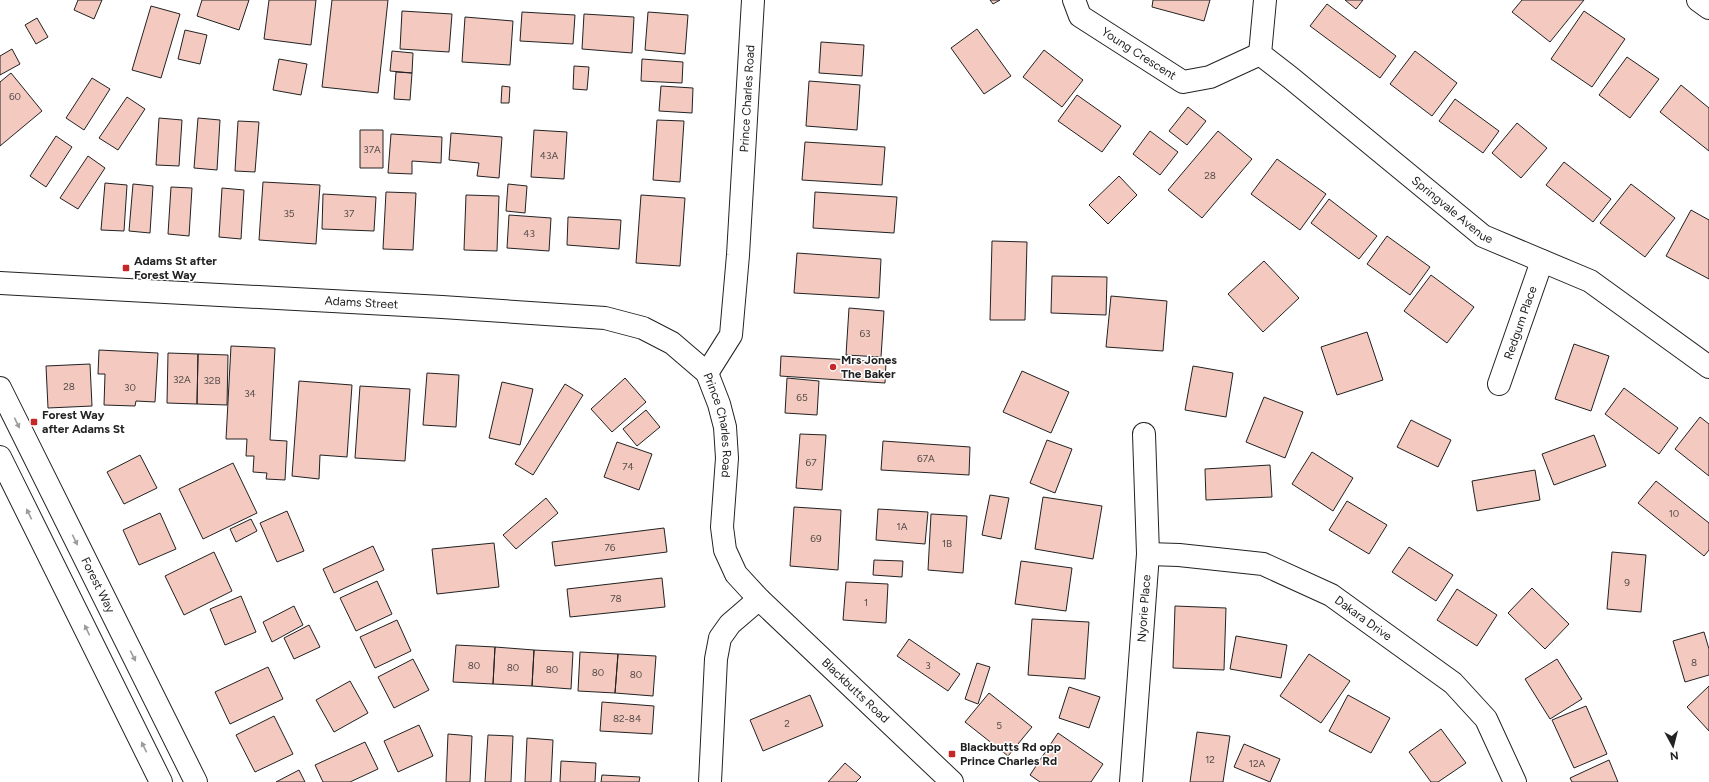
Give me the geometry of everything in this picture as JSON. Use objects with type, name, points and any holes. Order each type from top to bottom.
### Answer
[{"type":"street","name":"Prince Charles Road","points":[[752,0],[738,247],[731,335],[707,373],[719,404],[725,427],[727,458],[722,527],[725,550],[736,574],[759,599]]},
{"type":"street","name":"Young Crescent","points":[[1074,0],[1080,16],[1183,82],[1210,77],[1260,54]]},
{"type":"street","points":[[1260,54],[1265,0]]},
{"type":"street","points":[[1698,0],[1709,8]]},
{"type":"street","name":"Springvale Avenue","points":[[1260,54],[1483,236],[1590,280],[1709,367]]},
{"type":"street","name":"Redgum Place","points":[[1499,384],[1542,261]]},
{"type":"street","name":"Adams Street","points":[[0,283],[442,307],[605,318],[643,328],[672,343],[707,373]]},
{"type":"street","name":"Forest Way","points":[[0,388],[196,782]]},
{"type":"street","name":"Nyorie Place","points":[[1131,782],[1148,554],[1144,434]]},
{"type":"street","points":[[0,457],[161,782]]},
{"type":"street","name":"Dakara Drive","points":[[1148,554],[1179,555],[1263,564],[1331,595],[1452,683],[1486,719],[1516,782]]},
{"type":"street","points":[[710,782],[716,659],[720,638],[730,624],[759,599]]},
{"type":"street","name":"Blackbutts Road","points":[[759,599],[952,782]]},
{"type":"building","points":[[78,0],[102,0],[94,19],[74,10]]},
{"type":"building","points":[[202,0],[249,0],[239,30],[197,16]]},
{"type":"building","points":[[269,0],[316,0],[311,45],[264,39]]},
{"type":"building","points":[[332,0],[388,0],[378,93],[322,87]]},
{"type":"building","points":[[990,0],[1000,0],[993,4]]},
{"type":"building","points":[[1153,0],[1210,0],[1204,21],[1152,7]]},
{"type":"building","points":[[1345,0],[1363,0],[1356,9]]},
{"type":"building","points":[[1522,0],[1584,0],[1550,42],[1512,12]]},
{"type":"building","points":[[1327,4],[1396,56],[1380,78],[1310,26]]},
{"type":"building","points":[[151,6],[180,14],[161,78],[132,70]]},
{"type":"building","points":[[402,11],[452,14],[449,52],[400,49]]},
{"type":"building","points":[[1584,11],[1625,39],[1592,87],[1551,59]]},
{"type":"building","points":[[522,12],[575,15],[573,44],[520,41]]},
{"type":"building","points":[[648,12],[688,15],[685,54],[645,50]]},
{"type":"building","points":[[584,14],[634,17],[632,53],[582,49]]},
{"type":"building","points":[[465,17],[513,21],[510,65],[462,62]]},
{"type":"building","points":[[37,18],[48,37],[36,44],[25,25]]},
{"type":"building","points":[[977,29],[1011,76],[984,94],[951,48]]},
{"type":"building","points":[[185,30],[207,35],[200,64],[178,59]]},
{"type":"building","points":[[821,42],[864,45],[862,76],[819,73]]},
{"type":"building","points":[[12,49],[20,64],[0,75],[0,56]]},
{"type":"building","points":[[1044,50],[1083,80],[1062,107],[1023,77]]},
{"type":"building","points":[[392,51],[413,53],[412,73],[390,71]]},
{"type":"building","points":[[1415,51],[1457,83],[1432,116],[1390,84]]},
{"type":"building","points":[[1627,57],[1659,79],[1630,118],[1599,95]]},
{"type":"building","points":[[279,59],[307,64],[301,95],[273,90]]},
{"type":"building","points":[[642,59],[683,62],[682,83],[641,81]]},
{"type":"building","points":[[574,66],[589,67],[587,90],[573,89]]},
{"type":"building","points":[[396,72],[412,73],[410,100],[394,99]]},
{"type":"building","points":[[11,73],[42,111],[0,146],[0,82]]},
{"type":"building","points":[[92,78],[110,89],[84,130],[66,118]]},
{"type":"building","points":[[809,81],[860,85],[857,130],[806,126]]},
{"type":"building","points":[[1681,85],[1709,108],[1709,151],[1660,112]]},
{"type":"building","points":[[502,86],[510,87],[509,103],[501,103]]},
{"type":"building","points":[[661,86],[693,88],[692,113],[659,111]]},
{"type":"building","points":[[1077,95],[1121,126],[1102,152],[1058,121]]},
{"type":"building","points":[[127,97],[145,109],[118,150],[99,138]]},
{"type":"building","points":[[1455,99],[1499,131],[1483,153],[1439,121]]},
{"type":"building","points":[[1188,107],[1206,121],[1187,145],[1169,131]]},
{"type":"building","points":[[159,118],[182,120],[179,166],[156,165]]},
{"type":"building","points":[[198,118],[220,120],[217,170],[194,168]]},
{"type":"building","points":[[657,120],[684,121],[680,182],[653,180]]},
{"type":"building","points":[[238,121],[259,122],[255,172],[235,171]]},
{"type":"building","points":[[1517,123],[1547,148],[1521,178],[1492,153]]},
{"type":"building","points":[[360,130],[383,130],[383,168],[360,168]]},
{"type":"building","points":[[534,130],[567,132],[564,179],[531,177]]},
{"type":"building","points":[[1150,131],[1178,152],[1160,175],[1133,154]]},
{"type":"building","points":[[1218,131],[1252,159],[1202,218],[1168,190]]},
{"type":"building","points":[[451,133],[502,137],[499,178],[477,176],[479,163],[449,160]]},
{"type":"building","points":[[391,134],[442,137],[441,163],[412,161],[412,174],[388,173]]},
{"type":"building","points":[[56,136],[72,147],[46,187],[30,176]]},
{"type":"building","points":[[805,142],[885,147],[882,185],[802,180]]},
{"type":"building","points":[[88,156],[105,168],[78,209],[60,198]]},
{"type":"building","points":[[1277,159],[1326,194],[1300,230],[1251,194]]},
{"type":"building","points":[[1564,162],[1611,199],[1593,222],[1546,185]]},
{"type":"building","points":[[1119,176],[1137,195],[1108,224],[1089,205]]},
{"type":"building","points":[[263,182],[320,185],[316,244],[259,240]]},
{"type":"building","points":[[105,183],[127,185],[124,231],[101,230]]},
{"type":"building","points":[[133,184],[153,186],[150,233],[129,231]]},
{"type":"building","points":[[508,184],[527,186],[525,213],[506,211]]},
{"type":"building","points":[[1631,184],[1675,218],[1645,257],[1600,223]]},
{"type":"building","points":[[171,187],[192,188],[189,236],[168,234]]},
{"type":"building","points":[[222,188],[244,190],[241,239],[219,237]]},
{"type":"building","points":[[386,192],[416,193],[413,250],[383,249]]},
{"type":"building","points":[[815,192],[897,197],[894,233],[813,228]]},
{"type":"building","points":[[323,194],[376,197],[374,231],[322,229]]},
{"type":"building","points":[[466,195],[499,196],[497,251],[464,250]]},
{"type":"building","points":[[641,195],[685,198],[680,266],[636,263]]},
{"type":"building","points":[[1329,199],[1377,236],[1359,259],[1311,223]]},
{"type":"building","points":[[1691,210],[1709,220],[1709,279],[1666,256]]},
{"type":"building","points":[[509,215],[551,218],[549,251],[507,248]]},
{"type":"building","points":[[568,217],[621,220],[619,249],[567,245]]},
{"type":"building","points":[[1387,236],[1430,267],[1410,295],[1367,264]]},
{"type":"building","points":[[992,241],[1027,242],[1025,320],[990,320]]},
{"type":"building","points":[[797,253],[881,259],[879,298],[794,293]]},
{"type":"building","points":[[1264,261],[1299,298],[1263,332],[1228,294]]},
{"type":"building","points":[[1431,275],[1474,307],[1447,343],[1404,311]]},
{"type":"building","points":[[1052,276],[1107,277],[1106,315],[1051,313]]},
{"type":"building","points":[[1111,296],[1167,301],[1163,351],[1106,347]]},
{"type":"building","points":[[849,308],[884,311],[881,357],[846,355]]},
{"type":"building","points":[[1367,332],[1383,380],[1337,395],[1321,347]]},
{"type":"building","points":[[1574,344],[1609,356],[1591,411],[1555,399]]},
{"type":"building","points":[[231,346],[275,348],[270,440],[287,441],[285,480],[266,479],[267,473],[253,472],[254,456],[246,456],[247,439],[226,439]]},
{"type":"building","points":[[99,350],[158,353],[155,402],[136,401],[135,406],[104,405],[105,374],[98,374]]},
{"type":"building","points":[[168,353],[198,354],[197,404],[167,403]]},
{"type":"building","points":[[198,354],[228,355],[227,405],[197,404]]},
{"type":"building","name":"Mrs Jones The Baker","points":[[781,356],[886,362],[885,383],[780,376]]},
{"type":"building","points":[[90,364],[92,406],[48,408],[46,366]]},
{"type":"building","points":[[1193,366],[1233,373],[1226,417],[1185,410]]},
{"type":"building","points":[[1022,371],[1069,392],[1051,433],[1003,412]]},
{"type":"building","points":[[427,373],[459,375],[456,427],[423,425]]},
{"type":"building","points":[[625,378],[646,402],[612,432],[591,409]]},
{"type":"building","points":[[787,378],[819,381],[817,415],[785,413]]},
{"type":"building","points":[[299,381],[352,385],[347,457],[320,455],[319,479],[292,476]]},
{"type":"building","points":[[502,382],[533,389],[520,445],[489,438]]},
{"type":"building","points":[[565,384],[583,395],[533,475],[515,464]]},
{"type":"building","points":[[360,386],[410,389],[405,461],[355,458]]},
{"type":"building","points":[[1624,388],[1678,428],[1659,454],[1605,414]]},
{"type":"building","points":[[1264,397],[1303,412],[1285,458],[1246,442]]},
{"type":"building","points":[[646,410],[660,427],[637,446],[623,429]]},
{"type":"building","points":[[1700,417],[1709,424],[1709,476],[1675,449]]},
{"type":"building","points":[[1411,420],[1451,440],[1438,467],[1397,447]]},
{"type":"building","points":[[800,434],[826,435],[822,490],[796,488]]},
{"type":"building","points":[[1594,435],[1606,466],[1554,485],[1542,454]]},
{"type":"building","points":[[1047,440],[1072,449],[1055,493],[1030,483]]},
{"type":"building","points":[[883,441],[970,447],[969,475],[881,470]]},
{"type":"building","points":[[617,442],[652,454],[639,490],[604,477]]},
{"type":"building","points":[[1312,452],[1353,478],[1333,511],[1292,484]]},
{"type":"building","points":[[140,455],[157,488],[124,504],[107,472]]},
{"type":"building","points":[[233,463],[257,513],[203,539],[179,489]]},
{"type":"building","points":[[1270,465],[1272,497],[1206,500],[1205,469]]},
{"type":"building","points":[[1535,470],[1540,500],[1477,511],[1472,481]]},
{"type":"building","points":[[1656,481],[1709,523],[1709,550],[1704,556],[1638,503]]},
{"type":"building","points":[[990,495],[1009,498],[1001,539],[982,535]]},
{"type":"building","points":[[1043,497],[1102,506],[1093,559],[1035,549]]},
{"type":"building","points":[[546,498],[558,513],[516,549],[503,535]]},
{"type":"building","points":[[1347,501],[1387,525],[1369,554],[1329,530]]},
{"type":"building","points":[[794,507],[841,510],[838,570],[790,566]]},
{"type":"building","points":[[878,509],[928,512],[925,544],[876,540]]},
{"type":"building","points":[[287,511],[304,551],[277,562],[260,523]]},
{"type":"building","points":[[160,513],[176,549],[139,565],[123,530]]},
{"type":"building","points":[[931,514],[967,516],[963,573],[928,570]]},
{"type":"building","points":[[251,519],[257,531],[236,542],[230,529]]},
{"type":"building","points":[[664,528],[667,552],[555,566],[552,542]]},
{"type":"building","points":[[494,543],[499,587],[437,594],[432,549]]},
{"type":"building","points":[[373,546],[384,570],[334,593],[323,569]]},
{"type":"building","points":[[1409,547],[1453,575],[1436,601],[1392,572]]},
{"type":"building","points":[[214,552],[232,591],[184,615],[165,576]]},
{"type":"building","points":[[1612,552],[1646,555],[1641,612],[1607,609]]},
{"type":"building","points":[[874,560],[903,561],[902,577],[873,575]]},
{"type":"building","points":[[1021,561],[1072,568],[1066,611],[1015,604]]},
{"type":"building","points":[[662,578],[665,607],[570,617],[567,589]]},
{"type":"building","points":[[377,581],[392,614],[356,631],[340,598]]},
{"type":"building","points":[[846,582],[888,584],[886,623],[843,620]]},
{"type":"building","points":[[1532,588],[1569,624],[1545,649],[1508,613]]},
{"type":"building","points":[[1457,589],[1497,615],[1477,646],[1437,620]]},
{"type":"building","points":[[241,596],[256,632],[225,645],[210,609]]},
{"type":"building","points":[[294,606],[303,625],[272,642],[263,622]]},
{"type":"building","points":[[1175,606],[1226,608],[1224,670],[1173,668]]},
{"type":"building","points":[[1032,619],[1089,622],[1085,679],[1028,675]]},
{"type":"building","points":[[397,620],[411,651],[375,668],[360,637]]},
{"type":"building","points":[[309,625],[320,647],[294,659],[284,638]]},
{"type":"building","points":[[1704,632],[1709,649],[1709,675],[1685,682],[1673,641]]},
{"type":"building","points":[[1236,636],[1287,645],[1281,678],[1230,669]]},
{"type":"building","points":[[909,639],[960,674],[948,691],[897,656]]},
{"type":"building","points":[[456,645],[495,647],[493,684],[453,682]]},
{"type":"building","points":[[495,647],[534,650],[532,686],[493,684]]},
{"type":"building","points":[[534,650],[573,652],[571,689],[532,686]]},
{"type":"building","points":[[580,652],[618,654],[615,693],[578,691]]},
{"type":"building","points":[[618,654],[656,656],[653,696],[615,693]]},
{"type":"building","points":[[1309,654],[1350,681],[1321,723],[1280,696]]},
{"type":"building","points":[[413,659],[429,690],[394,708],[378,677]]},
{"type":"building","points":[[1557,659],[1582,699],[1550,719],[1525,679]]},
{"type":"building","points":[[977,663],[990,667],[978,704],[965,699]]},
{"type":"building","points":[[268,667],[283,699],[230,724],[215,692]]},
{"type":"building","points":[[350,681],[368,713],[334,732],[316,700]]},
{"type":"building","points":[[1709,686],[1709,731],[1687,707]]},
{"type":"building","points":[[1069,687],[1100,697],[1089,728],[1059,718]]},
{"type":"building","points":[[989,693],[1032,727],[1008,756],[965,722]]},
{"type":"building","points":[[810,695],[823,726],[763,751],[750,720]]},
{"type":"building","points":[[1348,695],[1390,718],[1371,753],[1329,731]]},
{"type":"building","points":[[602,702],[654,706],[652,734],[600,731]]},
{"type":"building","points":[[1586,706],[1607,754],[1574,768],[1552,720]]},
{"type":"building","points":[[274,716],[293,754],[255,772],[236,735]]},
{"type":"building","points":[[419,725],[433,756],[398,772],[384,741]]},
{"type":"building","points":[[1441,729],[1466,763],[1438,782],[1431,782],[1409,752]]},
{"type":"building","points":[[1197,732],[1230,736],[1223,782],[1190,782]]},
{"type":"building","points":[[1058,733],[1103,764],[1091,782],[1040,782],[1030,775]]},
{"type":"building","points":[[448,734],[472,736],[470,782],[446,782]]},
{"type":"building","points":[[488,735],[513,736],[511,782],[485,782]]},
{"type":"building","points":[[527,738],[553,740],[551,782],[525,782]]},
{"type":"building","points":[[365,742],[378,769],[350,782],[323,782],[315,765]]},
{"type":"building","points":[[1244,744],[1280,759],[1270,782],[1234,767]]},
{"type":"building","points":[[1609,760],[1618,782],[1572,782],[1570,778]]},
{"type":"building","points":[[561,761],[596,763],[595,782],[560,782]]},
{"type":"building","points":[[845,763],[861,777],[856,782],[828,782]]},
{"type":"building","points":[[299,770],[305,782],[276,782]]},
{"type":"building","points":[[602,775],[640,777],[639,782],[601,782]]},
{"type":"place","name":"Adams St after Forest Way","points":[[126,268]]},
{"type":"place","name":"Mrs Jones The Baker","points":[[833,367]]},
{"type":"place","name":"Forest Way after Adams St","points":[[34,422]]},
{"type":"place","name":"Blackbutts Rd opp Prince Charles Rd","points":[[952,754]]}]
